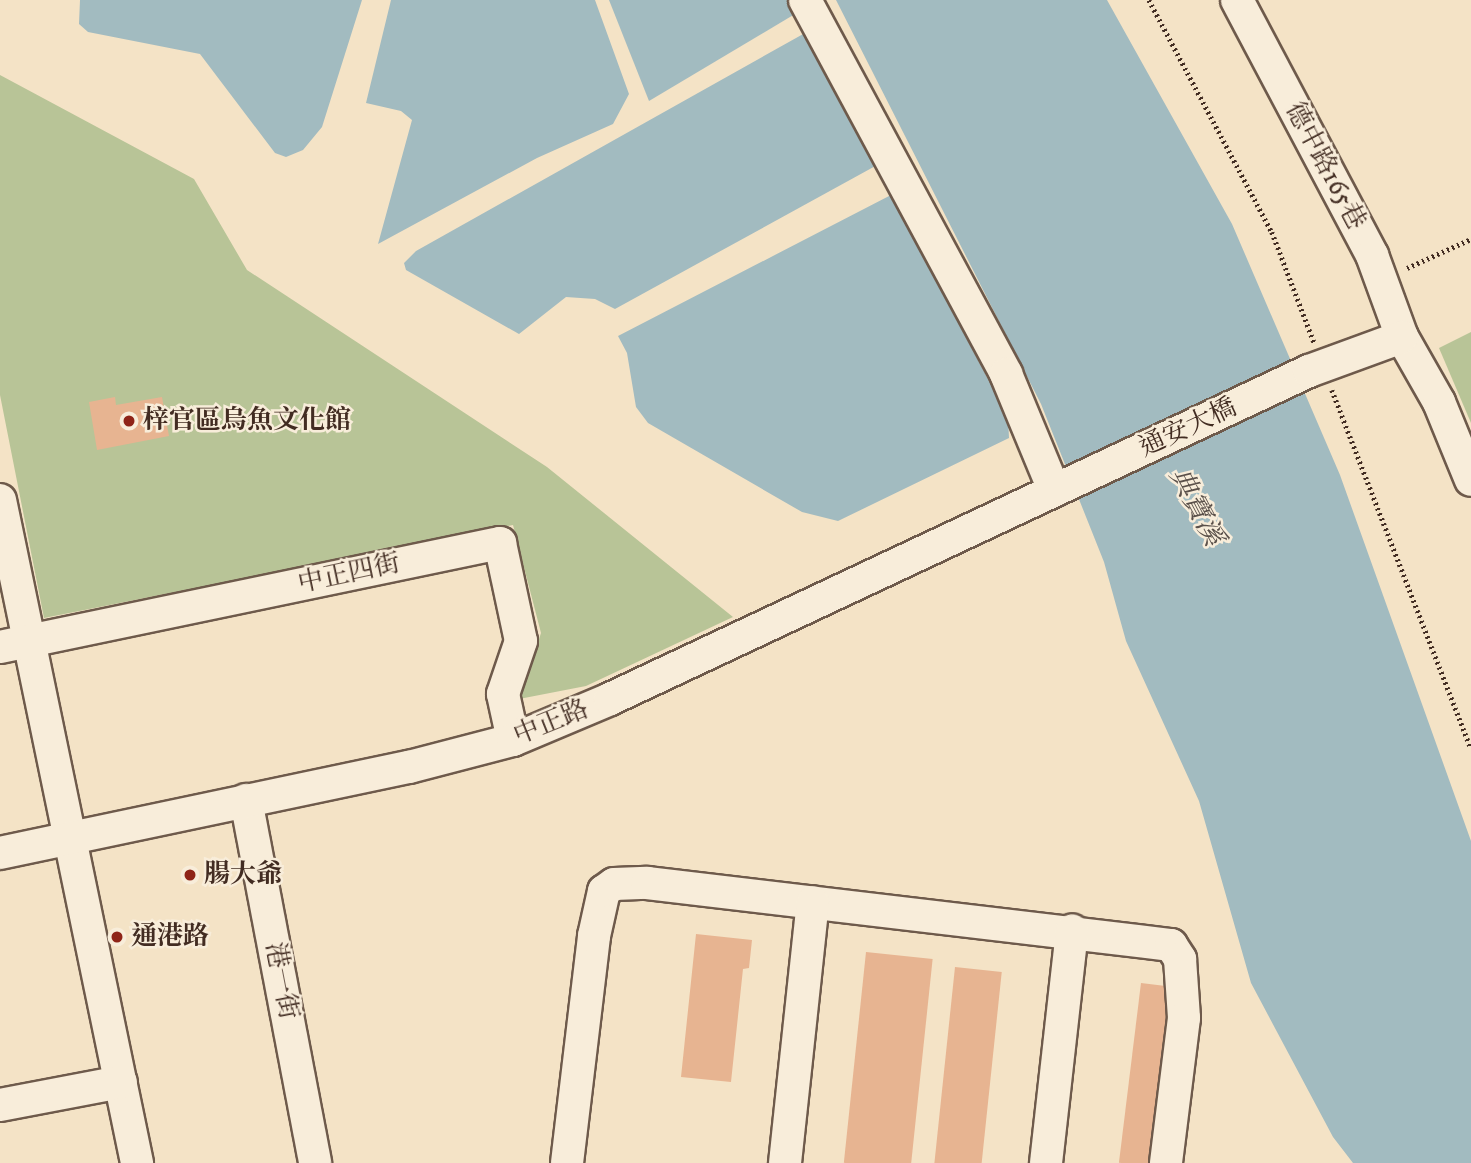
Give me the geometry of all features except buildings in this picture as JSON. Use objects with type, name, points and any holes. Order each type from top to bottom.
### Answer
[{"type":"street","points":[[805,0],[1006,374],[1060,488]]},
{"type":"street","name":"德中路165巷","points":[[1237,0],[1372,255],[1402,337],[1439,402],[1471,480]]},
{"type":"street","points":[[1316,368],[1402,337]]},
{"type":"street","name":"通安大橋","points":[[1060,488],[1316,368]]},
{"type":"street","name":"中正路","points":[[0,852],[408,767],[513,740],[1060,488]]},
{"type":"street","points":[[0,500],[15,644],[72,837],[137,1163]]},
{"type":"street","name":"中正四街","points":[[15,644],[500,543],[521,641],[503,694],[513,740]]},
{"type":"street","name":"港一街","points":[[246,800],[315,1163]]},
{"type":"street","points":[[567,1163],[594,936],[604,891],[614,884],[647,883],[1072,930],[1171,945],[1180,959],[1184,1018],[1166,1163]]},
{"type":"street","points":[[785,1163],[813,903]]},
{"type":"street","points":[[1046,1163],[1072,930]]},
{"type":"street","points":[[0,1105],[121,1082]]},
{"type":"path","points":[[1149,0],[1272,232],[1316,368],[1471,748]]},
{"type":"path","points":[[1403,257],[1408,270],[1471,239]]},
{"type":"green space","points":[[0,75],[194,179],[247,270],[547,467],[733,617],[586,686],[519,699],[541,633],[513,525],[44,618],[0,395]]},
{"type":"green space","points":[[1471,332],[1471,423],[1439,348]]},
{"type":"water","points":[[80,0],[362,0],[322,127],[303,150],[286,157],[275,153],[200,54],[88,32],[79,24]]},
{"type":"water","points":[[391,0],[595,0],[629,94],[613,124],[537,158],[378,244],[412,120],[401,111],[366,103]]},
{"type":"water","points":[[609,0],[787,0],[795,14],[649,101]]},
{"type":"water","name":"典寶溪","points":[[836,0],[1107,0],[1232,224],[1340,475],[1471,841],[1471,1163],[1353,1163],[1333,1137],[1251,983],[1199,801],[1126,641],[1104,562],[1041,404]]},
{"type":"water","points":[[805,33],[879,164],[615,309],[595,299],[566,297],[519,334],[406,270],[404,263],[416,251]]},
{"type":"water","points":[[891,195],[1008,417],[1009,438],[838,521],[802,512],[648,423],[636,407],[627,353],[618,336]]},
{"type":"place","name":"梓官區烏魚文化館","points":[[129,421]]},
{"type":"place","name":"腸大爺","points":[[190,875]]},
{"type":"place","name":"通港路","points":[[117,937]]}]
